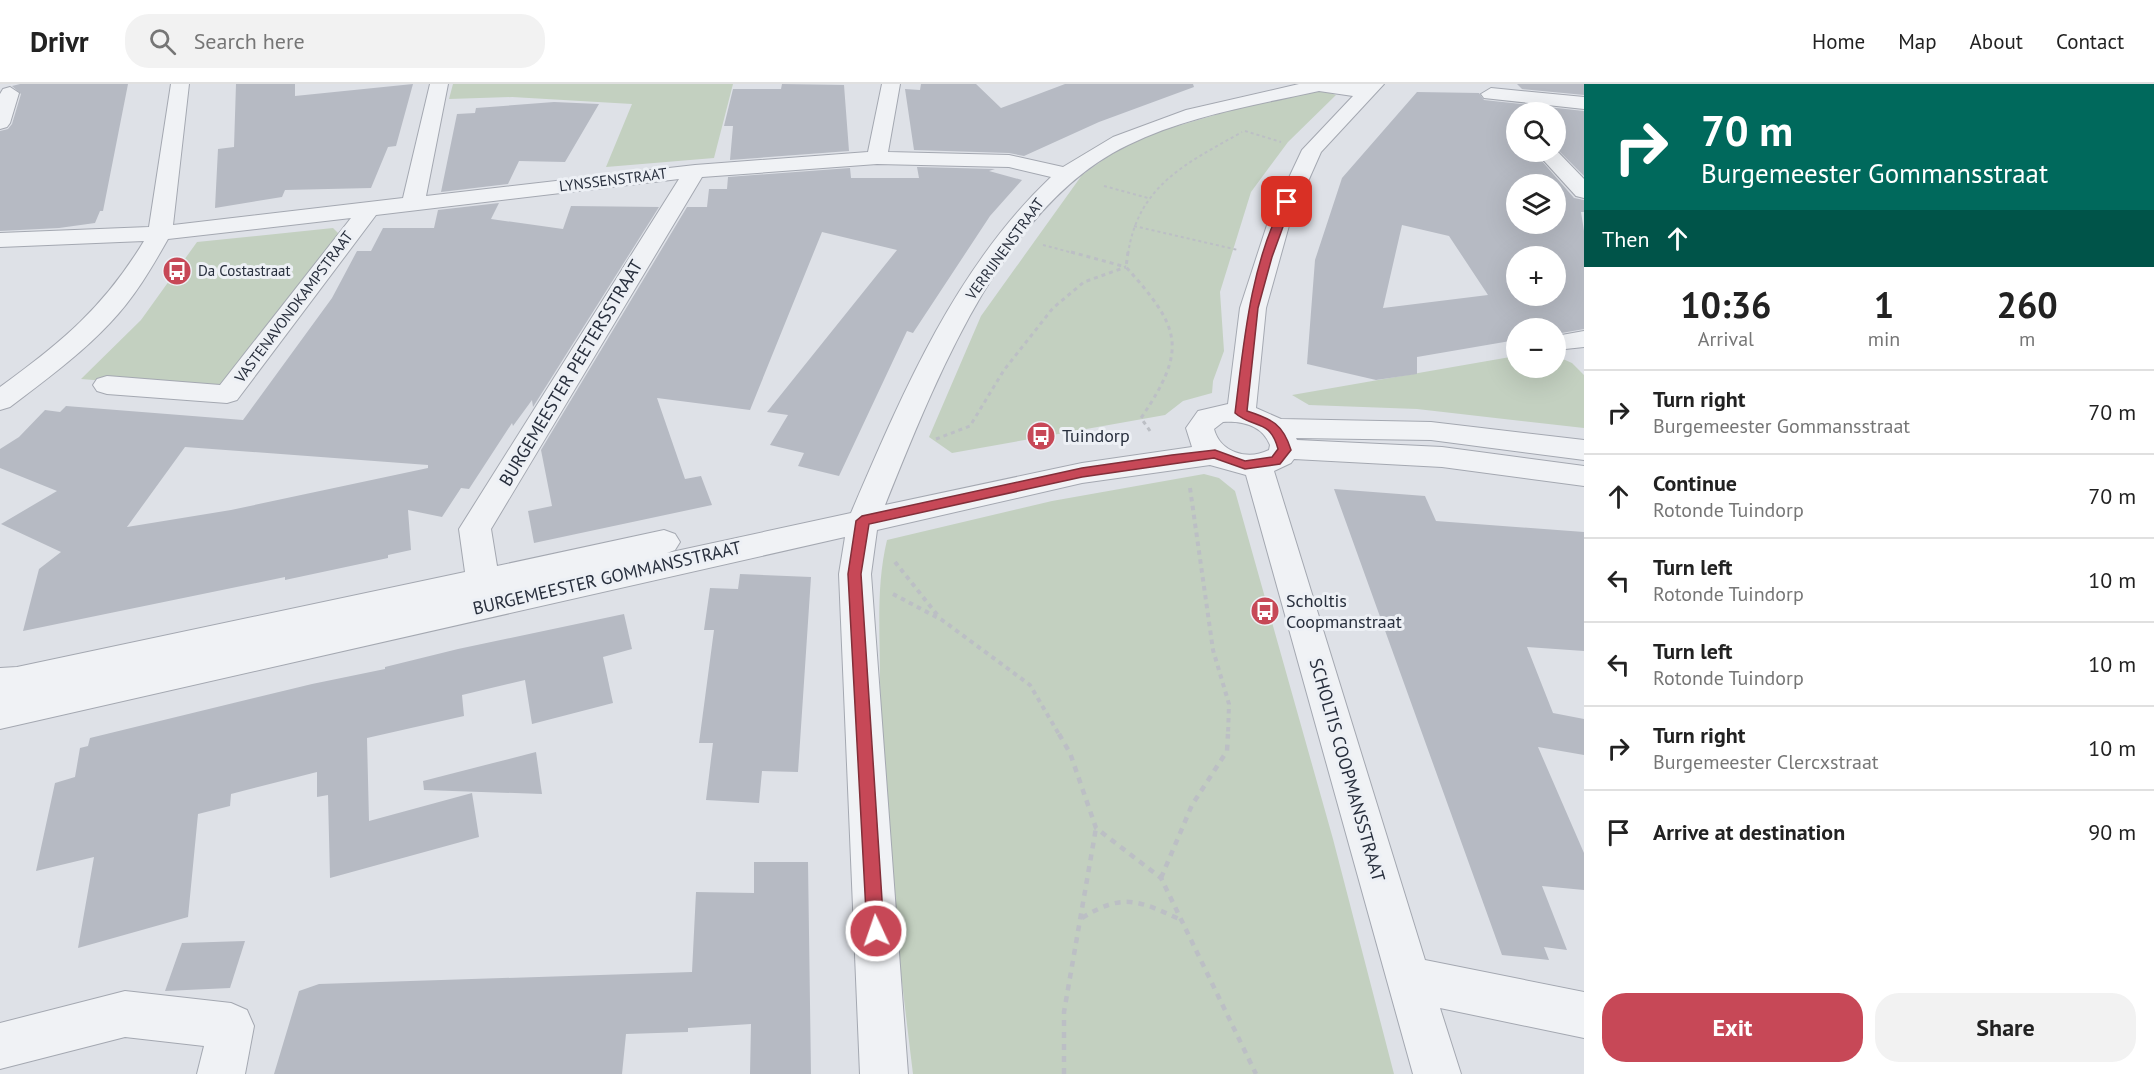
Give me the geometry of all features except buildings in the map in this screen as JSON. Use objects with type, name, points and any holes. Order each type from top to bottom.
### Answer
[{"type":"street","points":[[0,401],[49,364],[101,318],[134,277],[160,233],[180,84]]},
{"type":"street","points":[[413,203],[439,84]]},
{"type":"street","points":[[878,158],[891,84]]},
{"type":"street","name":"VERRIJNENSTRAAT","points":[[884,1074],[855,574],[867,509],[919,387],[970,294],[1034,205],[1066,174],[1120,141],[1200,112],[1319,85],[1370,88]]},
{"type":"street","points":[[1241,413],[1253,308],[1279,222],[1312,150],[1370,88]]},
{"type":"street","points":[[1486,89],[1584,103]]},
{"type":"street","points":[[1486,89],[1506,110]]},
{"type":"street","points":[[0,123],[10,93]]},
{"type":"street","name":"LYNSSENSTRAAT","points":[[160,233],[695,171],[878,158],[1009,161],[1066,174]]},
{"type":"street","points":[[1556,162],[1584,191]]},
{"type":"street","name":"BURGEMEESTER PEETERSSTRAAT","points":[[483,582],[475,529],[695,171]]},
{"type":"street","name":"VASTENAVONDKAMPSTRAAT","points":[[107,385],[227,394],[369,209]]},
{"type":"street","points":[[0,240],[160,233]]},
{"type":"street","points":[[1566,342],[1584,339]]},
{"type":"street","points":[[1272,448],[1263,420],[1241,413],[1221,413],[1208,417],[1203,423],[1208,444],[1231,462],[1272,448],[1431,431],[1584,450]]},
{"type":"street","name":"BURGEMEESTER GOMMANSSTRAAT","points":[[0,713],[867,509],[1058,457],[1164,450],[1208,444]]},
{"type":"street","points":[[1272,448],[1442,457],[1584,476]]},
{"type":"street","name":"SCHOLTIS COOPMANSSTRAAT","points":[[1272,448],[1409,979],[1437,1074]]},
{"type":"street","name":"BURGEMEESTER GOMMANSSTRAAT","points":[[0,682],[17,682],[483,582],[867,509]]},
{"type":"street","points":[[1409,979],[1584,1015]]},
{"type":"street","points":[[0,1046],[125,1014],[231,1026],[221,1074]]},
{"type":"path","points":[[1126,267],[1134,226],[1148,198],[1165,177],[1244,131],[1200,112]]},
{"type":"path","points":[[1099,184],[1148,198]]},
{"type":"path","points":[[1134,226],[1267,257]]},
{"type":"path","points":[[1042,245],[1126,267],[1158,303],[1175,348],[1170,371],[1142,418],[1190,487],[1213,650],[1229,705],[1227,751],[1192,805],[1161,878]]},
{"type":"path","points":[[890,456],[970,426],[1004,370],[1053,308],[1084,282],[1126,267]]},
{"type":"path","points":[[867,509],[942,620]]},
{"type":"path","points":[[855,574],[942,620],[1030,685],[1070,753],[1096,828],[1064,1012],[1064,1074]]},
{"type":"path","points":[[1096,828],[1161,878],[1256,1074]]},
{"type":"path","points":[[1081,918],[1104,902],[1136,899],[1180,919]]},
{"type":"green space","points":[[453,84],[733,84],[714,158],[606,167],[632,104],[512,97],[449,99]]},
{"type":"green space","points":[[1321,90],[1336,95],[1288,142],[1251,192],[1220,292],[1224,351],[1213,381],[1212,393],[1183,401],[1165,415],[952,453],[929,437],[981,316],[1082,175],[1117,150],[1157,132],[1259,102]]},
{"type":"green space","points":[[333,228],[341,236],[222,390],[81,379],[141,320],[197,242]]},
{"type":"green space","points":[[1506,358],[1506,378],[1566,378],[1566,360],[1584,375],[1584,428],[1417,409],[1309,405],[1292,395]]},
{"type":"green space","points":[[1204,474],[1219,478],[1235,491],[1333,839],[1394,1074],[913,1074],[891,877],[881,729],[879,609],[881,575],[887,540],[1052,501]]},
{"type":"place","name":"Da Costastraat","points":[[177,271]]},
{"type":"place","name":"Tuindorp","points":[[1041,436]]},
{"type":"place","name":"Scholtis Coopmanstraat","points":[[1265,611]]},
{"type":"route","points":[[876,931],[855,574],[862,521],[1082,473],[1172,459],[1215,454],[1231,462],[1245,465],[1267,464],[1275,461],[1281,456],[1285,445],[1280,433],[1263,420],[1241,413],[1253,308],[1267,257],[1287,202]]}]
